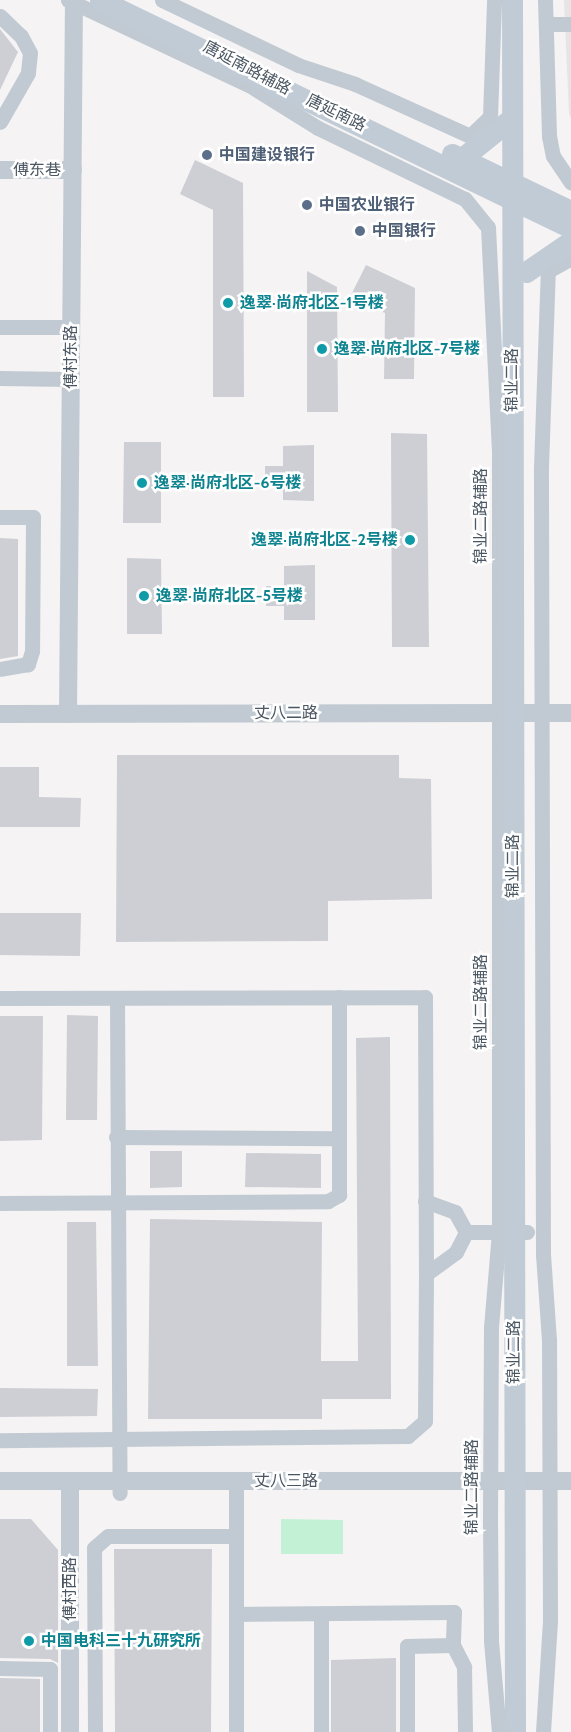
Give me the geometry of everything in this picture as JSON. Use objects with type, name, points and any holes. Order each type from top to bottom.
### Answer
[{"type":"main road","name":"唐延南路","points":[[100,0],[519,194],[571,211]]},
{"type":"main road","name":"唐延南路","points":[[130,0],[461,159],[571,228]]},
{"type":"main road","name":"锦业二路","points":[[512,0],[512,118],[526,272],[513,1232],[527,1732]]},
{"type":"main road","name":"锦业二路","points":[[520,707],[519,194],[526,0]]},
{"type":"main road","points":[[461,159],[512,118]]},
{"type":"main road","points":[[526,272],[571,241]]},
{"type":"main road","name":"锦业二路","points":[[515,1732],[521,1487]]},
{"type":"street","name":"唐延南路辅路","points":[[162,0],[298,65],[356,84],[470,136],[490,117],[494,0]]},
{"type":"street","points":[[545,0],[548,118],[553,156],[571,183]]},
{"type":"street","name":"唐延南路辅路","points":[[72,1],[249,85],[318,128],[465,199],[488,227],[491,271]]},
{"type":"street","name":"傅村东路","points":[[68,708],[73,170],[72,1]]},
{"type":"street","points":[[0,16],[21,36],[30,53],[28,73],[0,122]]},
{"type":"street","points":[[547,24],[571,24]]},
{"type":"street","name":"傅东巷","points":[[0,170],[73,170]]},
{"type":"street","name":"锦业二路辅路","points":[[520,707],[541,467],[548,271],[571,258]]},
{"type":"street","name":"锦业二路辅路","points":[[491,271],[491,351],[520,707],[543,1255],[549,1340],[550,1620],[543,1732]]},
{"type":"street","points":[[0,327],[72,327]]},
{"type":"street","points":[[0,378],[71,378]]},
{"type":"street","points":[[0,517],[33,517],[32,651],[28,664],[0,669]]},
{"type":"street","name":"丈八二路","points":[[0,702],[68,708]]},
{"type":"street","name":"丈八二路","points":[[0,714],[68,708],[520,707],[571,702]]},
{"type":"street","name":"丈八二路","points":[[520,707],[571,713]]},
{"type":"street","points":[[0,1203],[328,1201],[339,1195],[339,997]]},
{"type":"street","points":[[0,998],[425,997],[426,1274],[425,1421],[408,1436],[0,1440]]},
{"type":"street","points":[[117,998],[117,1439],[119,1487]]},
{"type":"street","points":[[116,1137],[339,1138]]},
{"type":"street","points":[[425,1201],[455,1212],[466,1232]]},
{"type":"street","points":[[466,1232],[513,1232]]},
{"type":"street","points":[[426,1274],[456,1251],[466,1232]]},
{"type":"street","name":"锦业二路辅路","points":[[499,1732],[491,1641],[491,1327],[513,1232]]},
{"type":"street","name":"丈八三路","points":[[0,1481],[70,1487]]},
{"type":"street","name":"丈八三路","points":[[0,1493],[70,1487],[549,1487],[571,1481]]},
{"type":"street","name":"傅村西路","points":[[70,1487],[70,1732]]},
{"type":"street","points":[[236,1487],[236,1732]]},
{"type":"street","name":"丈八三路","points":[[549,1487],[571,1493]]},
{"type":"street","points":[[94,1732],[94,1548],[108,1536],[236,1536]]},
{"type":"street","points":[[236,1614],[454,1612],[453,1645],[464,1667],[465,1732]]},
{"type":"street","points":[[321,1614],[321,1732]]},
{"type":"street","points":[[407,1732],[407,1646],[453,1645]]},
{"type":"street","points":[[0,1668],[50,1669],[50,1732]]},
{"type":"shaded area","points":[[564,0],[571,0],[571,118],[569,114]]},
{"type":"green space","points":[[281,1519],[343,1520],[343,1554],[281,1554]]},
{"type":"building","points":[[0,29],[18,52],[0,90]]},
{"type":"building","name":"逸翠·尚府北区-1号楼","points":[[195,160],[243,183],[244,397],[213,397],[213,210],[180,194]]},
{"type":"building","points":[[366,265],[415,288],[414,379],[384,379],[385,313],[350,297]]},
{"type":"building","name":"逸翠·尚府北区-7号楼","points":[[307,271],[337,287],[338,412],[307,412]]},
{"type":"building","name":"逸翠·尚府北区-2号楼","points":[[391,433],[427,434],[429,647],[392,647]]},
{"type":"building","name":"逸翠·尚府北区-6号楼","points":[[124,442],[161,442],[161,523],[123,523]]},
{"type":"building","points":[[314,445],[314,501],[283,500],[283,487],[265,487],[265,466],[283,466],[283,446]]},
{"type":"building","points":[[0,538],[18,539],[18,656],[0,659]]},
{"type":"building","name":"逸翠·尚府北区-5号楼","points":[[127,558],[161,559],[162,634],[127,634]]},
{"type":"building","points":[[315,565],[315,620],[284,620],[284,606],[266,606],[266,586],[284,586],[284,566]]},
{"type":"building","points":[[117,755],[399,755],[399,778],[431,779],[432,899],[328,901],[328,941],[116,942]]},
{"type":"building","points":[[0,767],[39,767],[39,797],[81,798],[80,827],[0,827]]},
{"type":"building","points":[[0,913],[81,913],[80,956],[0,955]]},
{"type":"building","points":[[67,1015],[98,1016],[97,1120],[66,1120]]},
{"type":"building","points":[[0,1016],[43,1016],[42,1140],[0,1141]]},
{"type":"building","points":[[390,1037],[391,1399],[322,1399],[322,1419],[148,1419],[150,1219],[322,1222],[321,1361],[358,1361],[356,1038]]},
{"type":"building","points":[[150,1151],[182,1151],[182,1187],[150,1188]]},
{"type":"building","points":[[246,1153],[321,1154],[321,1188],[245,1187]]},
{"type":"building","points":[[67,1222],[96,1222],[98,1366],[67,1366]]},
{"type":"building","points":[[0,1388],[98,1389],[97,1416],[0,1417]]},
{"type":"building","name":"中国电科三十九研究所","points":[[0,1519],[31,1519],[58,1550],[58,1663],[50,1659],[0,1658]]},
{"type":"building","points":[[114,1549],[212,1549],[211,1732],[115,1732]]},
{"type":"building","points":[[396,1658],[396,1732],[331,1732],[331,1660]]},
{"type":"building","points":[[0,1678],[40,1679],[40,1732],[0,1732]]},
{"type":"place","name":"中国建设银行","points":[[207,155]]},
{"type":"place","name":"中国农业银行","points":[[307,205]]},
{"type":"place","name":"中国银行","points":[[360,231]]},
{"type":"place","name":"逸翠·尚府北区-1号楼","points":[[228,303]]},
{"type":"place","name":"逸翠·尚府北区-7号楼","points":[[322,349]]},
{"type":"place","name":"逸翠·尚府北区-6号楼","points":[[142,483]]},
{"type":"place","name":"逸翠·尚府北区-2号楼","points":[[410,540]]},
{"type":"place","name":"逸翠·尚府北区-5号楼","points":[[144,596]]},
{"type":"place","name":"中国电科三十九研究所","points":[[29,1641]]}]
